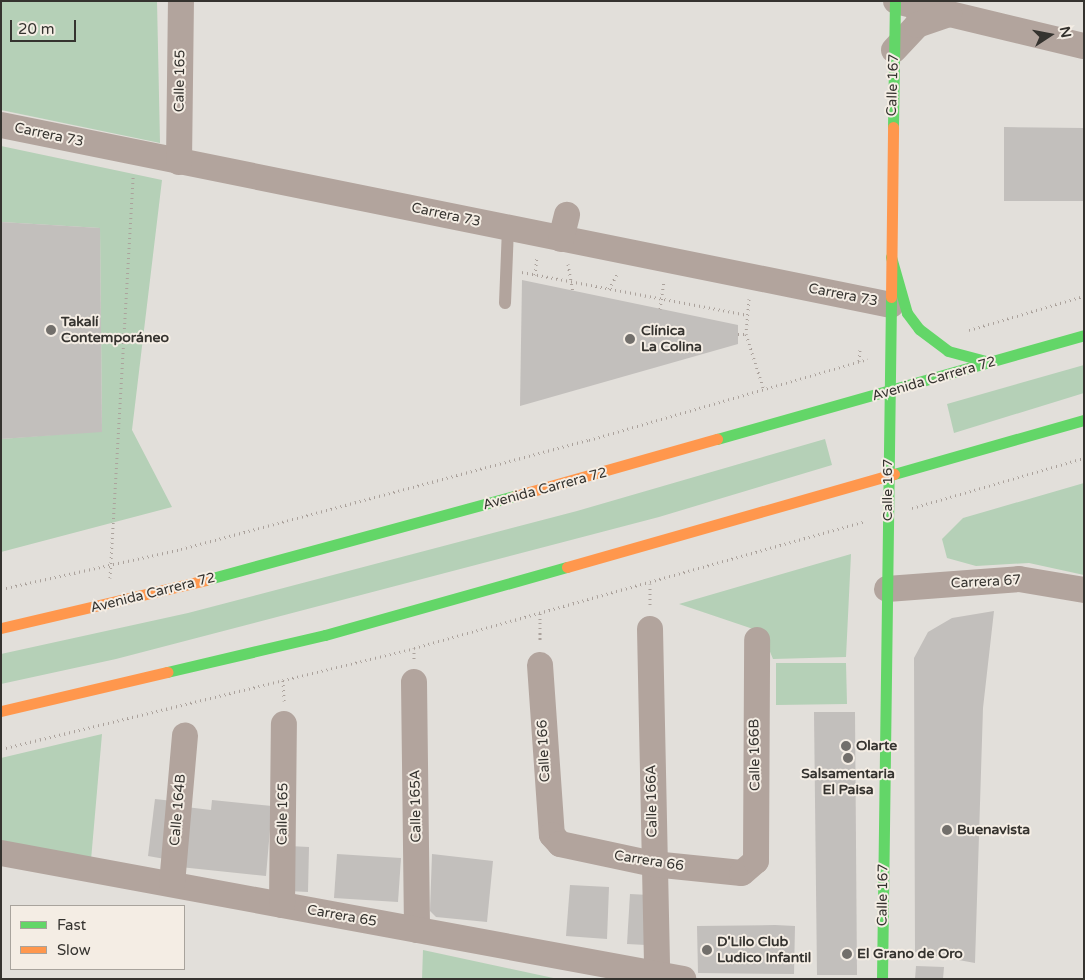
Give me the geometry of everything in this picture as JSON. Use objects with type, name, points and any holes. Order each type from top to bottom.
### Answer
[{"type":"main road","name":"Calle 167","points":[[882,979],[895,1]]},
{"type":"main road","points":[[891,257],[908,313],[930,342],[963,357],[990,362]]},
{"type":"main road","name":"Avenida Carrera 72","points":[[1,628],[108,605],[630,466],[1084,335]]},
{"type":"main road","points":[[1,711],[325,635],[1084,420]]},
{"type":"street","name":"Calle 165","points":[[179,162],[181,1]]},
{"type":"street","points":[[895,1],[1084,46]]},
{"type":"street","points":[[894,50],[918,25],[949,14]]},
{"type":"street","name":"Carrera 73","points":[[1,125],[891,305]]},
{"type":"street","name":"Carrera 67","points":[[887,589],[1019,578],[1084,590]]},
{"type":"street","name":"Calle 166A","points":[[650,628],[653,864],[657,974]]},
{"type":"street","name":"Calle 166B","points":[[750,869],[756,861],[757,640]]},
{"type":"street","name":"Calle 166","points":[[540,665],[552,836]]},
{"type":"street","name":"Calle 165A","points":[[414,682],[417,930]]},
{"type":"street","name":"Calle 165","points":[[282,905],[284,724]]},
{"type":"street","name":"Calle 164B","points":[[172,884],[185,736]]},
{"type":"street","name":"Carrera 66","points":[[552,836],[560,844],[653,864],[742,873],[750,869]]},
{"type":"street","name":"Carrera 65","points":[[1,853],[683,979]]},
{"type":"lane","points":[[505,304],[508,228]]},
{"type":"path","points":[[108,605],[135,152]]},
{"type":"path","points":[[535,275],[558,239]]},
{"type":"path","points":[[558,239],[573,291]]},
{"type":"path","points":[[609,289],[621,265]]},
{"type":"path","points":[[522,272],[748,315]]},
{"type":"path","points":[[660,309],[666,274]]},
{"type":"path","points":[[749,291],[746,334],[764,390]]},
{"type":"path","points":[[930,342],[1084,296]]},
{"type":"path","points":[[738,334],[746,334]]},
{"type":"path","points":[[860,349],[860,361]]},
{"type":"path","points":[[1,589],[111,565],[764,390],[890,352]]},
{"type":"path","points":[[1,749],[414,648],[1084,458]]},
{"type":"green space","points":[[1,1],[157,1],[160,143],[1,110]]},
{"type":"green space","points":[[1,146],[162,180],[132,430],[172,507],[1,552],[1,439],[102,431],[100,228],[1,222]]},
{"type":"green space","points":[[1084,365],[1084,393],[954,433],[947,404]]},
{"type":"green space","points":[[825,439],[832,465],[659,517],[116,659],[1,684],[1,654],[188,613],[577,511]]},
{"type":"green space","points":[[1084,483],[1084,575],[1029,563],[976,566],[947,558],[942,539],[963,518]]},
{"type":"green space","points":[[851,554],[846,657],[773,659],[762,632],[679,604]]},
{"type":"green space","points":[[776,663],[846,663],[847,704],[776,705]]},
{"type":"green space","points":[[102,734],[91,860],[1,841],[1,758]]},
{"type":"green space","points":[[423,950],[558,979],[422,979]]},
{"type":"building","points":[[1004,127],[1084,128],[1084,201],[1004,201]]},
{"type":"building","name":"Takalí Contemporáneo","points":[[1,222],[100,228],[102,432],[1,439]]},
{"type":"building","name":"Clínica La Colina","points":[[522,280],[738,325],[738,344],[520,406]]},
{"type":"building","name":"Buenavista","points":[[994,611],[983,708],[975,963],[915,952],[914,658],[928,632],[952,618]]},
{"type":"building","points":[[814,712],[855,712],[857,975],[817,975]]},
{"type":"building","points":[[155,799],[173,801],[165,859],[148,856]]},
{"type":"building","points":[[212,800],[272,806],[266,876],[180,867],[186,807],[211,810]]},
{"type":"building","points":[[289,846],[309,847],[308,892],[288,891]]},
{"type":"building","points":[[337,854],[401,858],[398,902],[334,898]]},
{"type":"building","points":[[432,854],[493,861],[487,922],[436,917],[430,911]]},
{"type":"building","points":[[570,885],[609,887],[607,939],[566,936]]},
{"type":"building","points":[[630,894],[649,895],[646,945],[627,944]]},
{"type":"building","points":[[697,926],[795,926],[794,974],[698,973]]},
{"type":"building","points":[[916,966],[944,967],[943,979],[915,979]]},
{"type":"traffic: fast","points":[[893,127],[895,1]]},
{"type":"traffic: fast","points":[[891,257],[907,313],[919,329],[948,351],[989,362]]},
{"type":"traffic: fast","points":[[882,979],[891,297]]},
{"type":"traffic: fast","points":[[717,439],[1084,335]]},
{"type":"traffic: fast","points":[[894,474],[1084,420]]},
{"type":"traffic: fast","points":[[205,580],[515,496]]},
{"type":"traffic: fast","points":[[167,672],[325,635],[567,567]]},
{"type":"traffic: slow","points":[[891,297],[893,127]]},
{"type":"traffic: slow","points":[[515,496],[717,439]]},
{"type":"traffic: slow","points":[[567,567],[894,474]]},
{"type":"traffic: slow","points":[[1,628],[205,580]]},
{"type":"traffic: slow","points":[[1,711],[167,672]]},
{"type":"place","name":"Takalí Contemporáneo","points":[[51,330]]},
{"type":"place","name":"Clínica La Colina","points":[[630,339]]},
{"type":"place","name":"Olarte","points":[[846,746]]},
{"type":"place","name":"Salsamentaria El Paisa","points":[[848,758]]},
{"type":"place","name":"Buenavista","points":[[947,830]]},
{"type":"place","name":"D'Lilo Club Ludico Infantil","points":[[707,950]]},
{"type":"place","name":"El Grano de Oro","points":[[847,954]]}]
